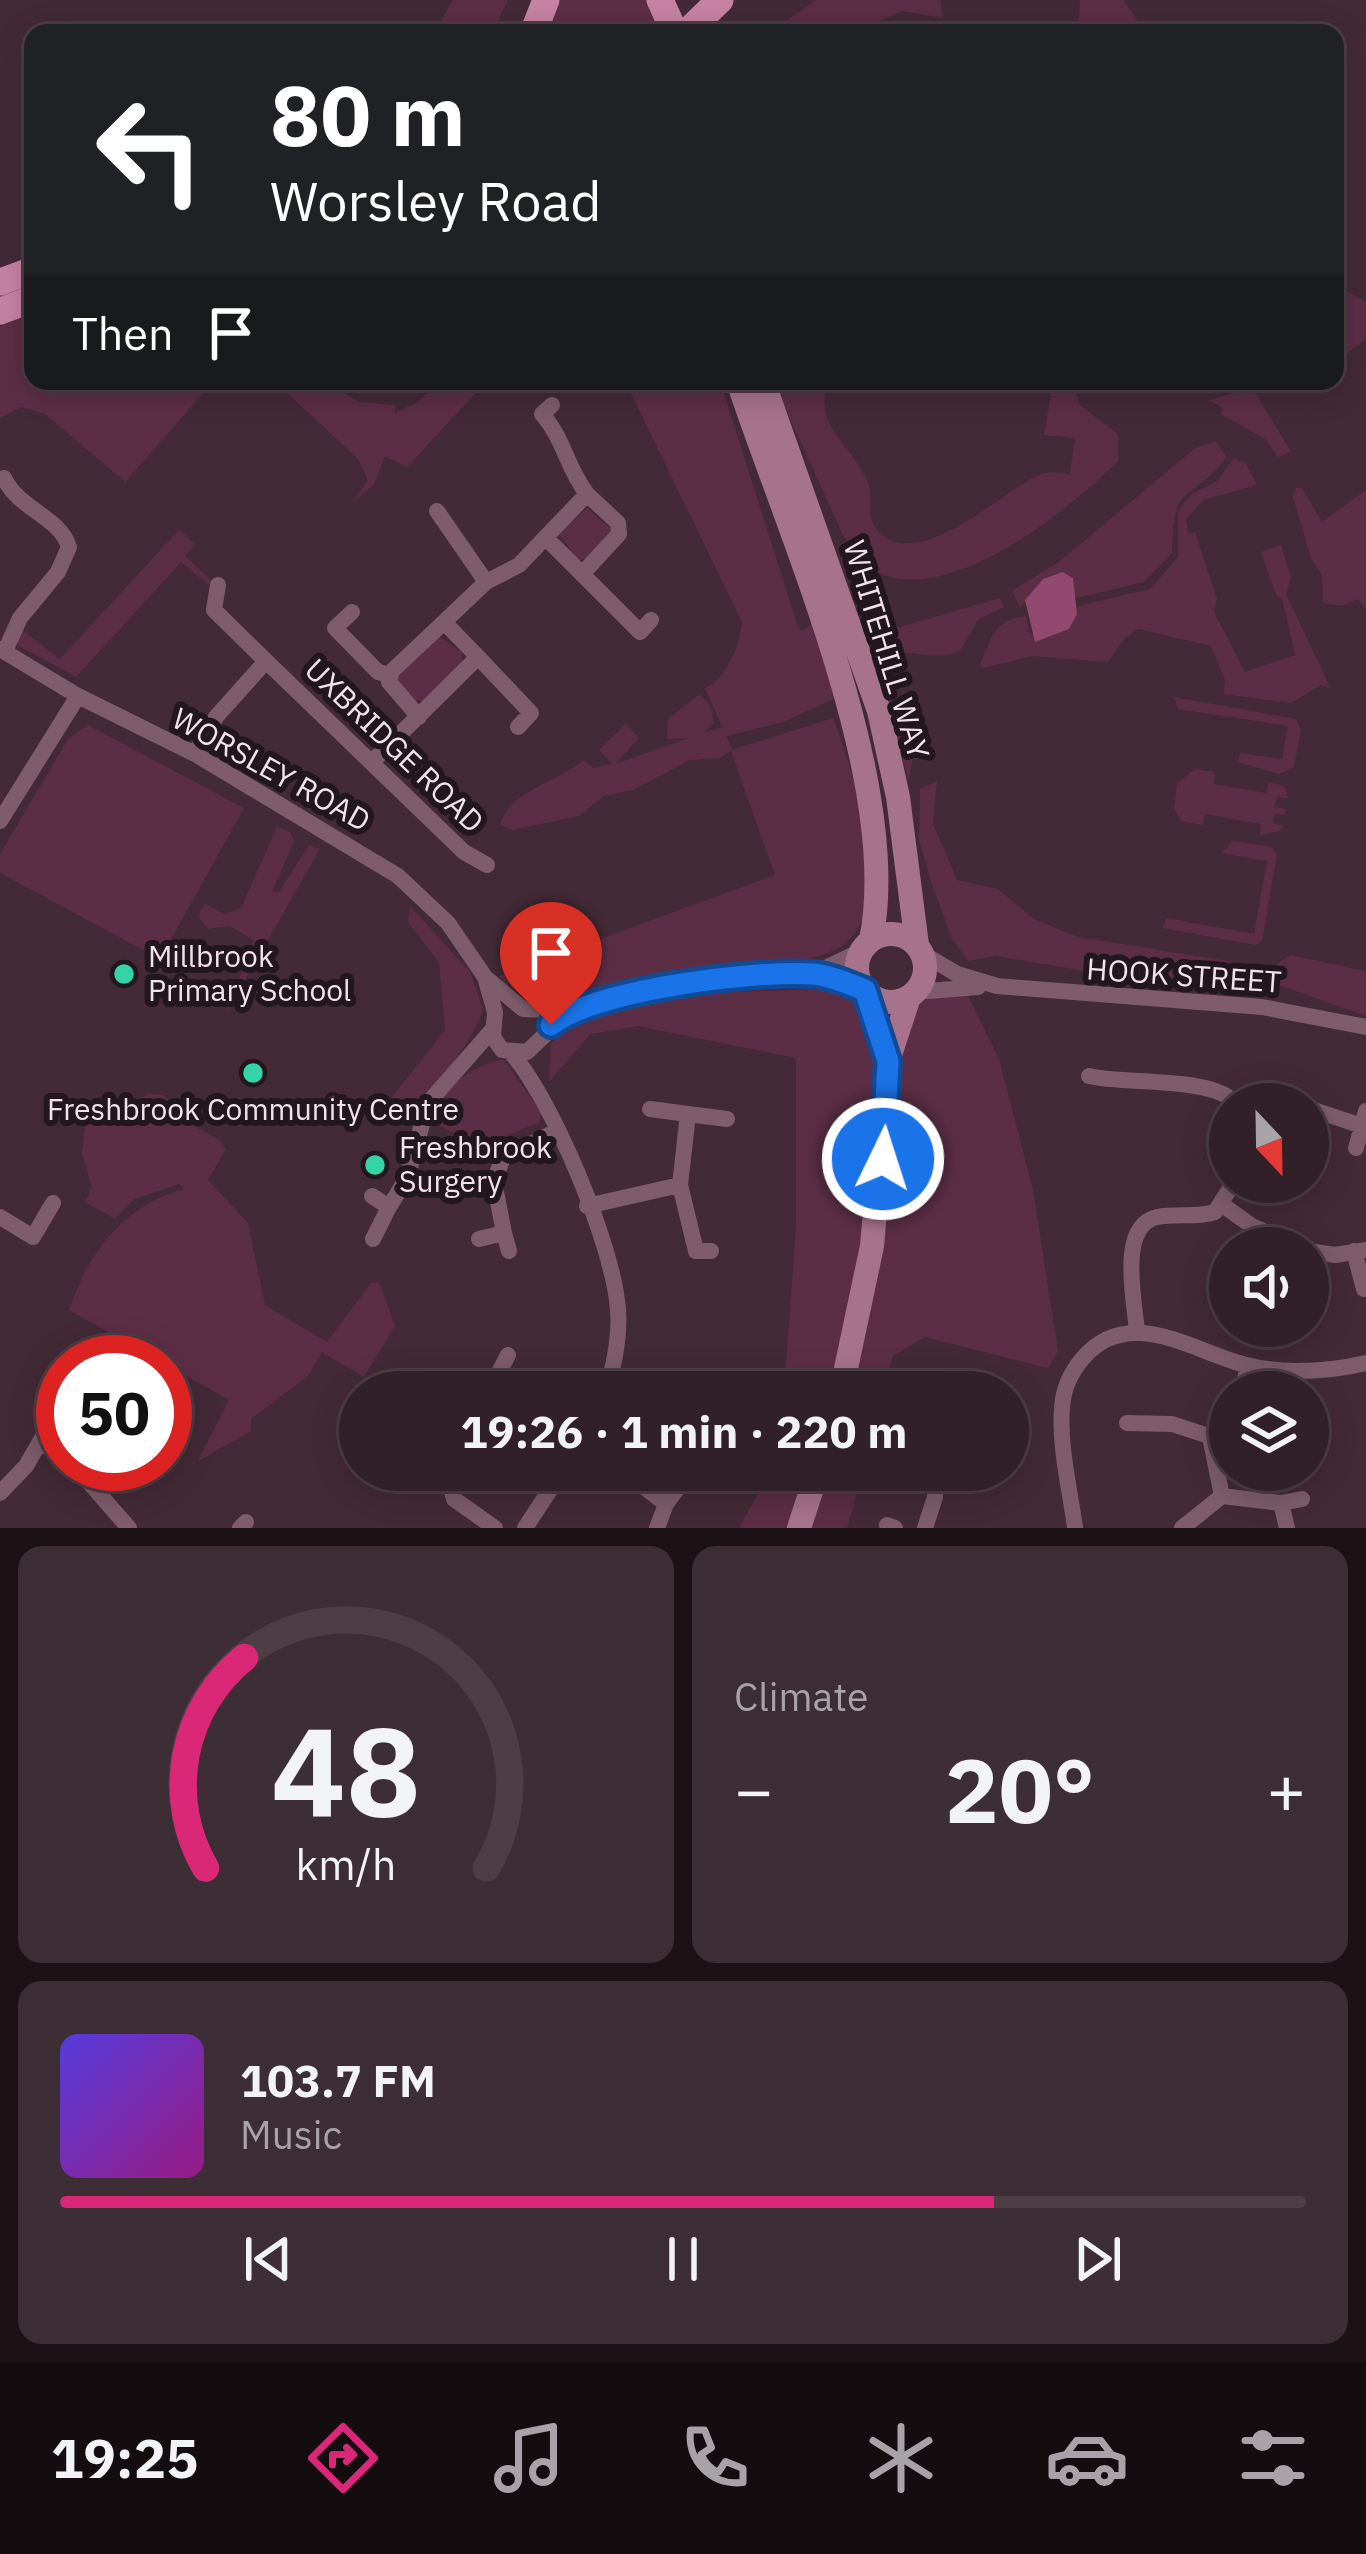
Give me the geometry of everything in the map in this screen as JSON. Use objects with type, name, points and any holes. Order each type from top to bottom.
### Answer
[{"type":"main road","points":[[695,24],[720,0]]},
{"type":"main road","name":"WHITEHILL WAY","points":[[741,390],[823,629],[866,788],[879,897],[866,945]]},
{"type":"main road","name":"WHITEHILL WAY","points":[[766,390],[850,621],[892,768],[920,950]]},
{"type":"main road","points":[[846,1371],[872,1246],[888,1061],[912,994],[925,975],[920,950],[896,934],[866,945],[857,971],[888,1061]]},
{"type":"main road","points":[[867,992],[892,1002],[912,994]]},
{"type":"main road","points":[[800,1528],[811,1491]]},
{"type":"street","points":[[552,405],[542,414],[560,434],[573,472],[587,494],[618,523],[620,534],[582,574]]},
{"type":"street","points":[[3,650],[20,618],[58,572],[69,548],[57,527],[20,503],[4,478]]},
{"type":"street","points":[[389,675],[486,582],[519,565],[587,494]]},
{"type":"street","points":[[437,511],[486,582]]},
{"type":"street","points":[[546,538],[640,632],[651,620]]},
{"type":"street","name":"UXBRIDGE ROAD","points":[[218,585],[214,610],[464,852],[487,865]]},
{"type":"street","points":[[352,612],[335,628],[378,672],[389,675]]},
{"type":"street","points":[[823,629],[850,621]]},
{"type":"street","points":[[444,622],[531,713],[518,727]]},
{"type":"street","name":"WORSLEY ROAD","points":[[3,650],[78,697],[195,754],[399,877],[454,930],[485,977],[538,1022],[540,1090]]},
{"type":"street","points":[[372,762],[478,657]]},
{"type":"street","name":"UXBRIDGE ROAD","points":[[195,754],[216,717],[266,661]]},
{"type":"street","points":[[389,675],[393,689],[419,717]]},
{"type":"street","points":[[0,821],[78,697]]},
{"type":"street","points":[[373,1239],[407,1178],[428,1102],[509,1009],[573,1008],[668,988],[813,974],[866,945]]},
{"type":"street","name":"HOOK STREET","points":[[920,950],[957,974],[997,986]]},
{"type":"street","points":[[813,974],[867,992]]},
{"type":"street","name":"WORSLEY ROAD","points":[[485,977],[494,1024],[509,1053],[540,1090]]},
{"type":"street","name":"HOOK STREET","points":[[912,994],[997,986],[1262,1007],[1366,1027]]},
{"type":"street","points":[[462,1067],[538,1041],[573,1008]]},
{"type":"street","points":[[1089,1076],[1118,1089],[1209,1087]]},
{"type":"street","points":[[540,1090],[587,1206],[618,1312],[609,1371]]},
{"type":"street","points":[[650,1108],[727,1119]]},
{"type":"street","points":[[1329,1112],[1364,1119],[1356,1148]]},
{"type":"street","points":[[688,1114],[680,1185],[700,1256]]},
{"type":"street","points":[[509,1252],[494,1181],[503,1158],[557,1131]]},
{"type":"street","points":[[587,1206],[680,1185]]},
{"type":"street","points":[[372,1196],[389,1207]]},
{"type":"street","points":[[0,1217],[33,1237],[52,1203]]},
{"type":"street","points":[[1137,1332],[1132,1250],[1138,1229],[1151,1219],[1205,1215],[1225,1203]]},
{"type":"street","points":[[1224,1206],[1254,1227]]},
{"type":"street","points":[[479,1239],[504,1232]]},
{"type":"street","points":[[1329,1250],[1360,1251],[1364,1288]]},
{"type":"street","points":[[1075,1528],[1062,1429],[1066,1387],[1081,1360],[1101,1341],[1137,1332],[1173,1338],[1248,1366],[1301,1372],[1366,1363]]},
{"type":"street","points":[[502,1371],[508,1355]]},
{"type":"street","points":[[1247,1371],[1248,1366]]},
{"type":"street","points":[[1127,1423],[1172,1424],[1209,1436]]},
{"type":"street","points":[[0,1493],[36,1449]]},
{"type":"street","points":[[97,1491],[129,1528]]},
{"type":"street","points":[[452,1491],[454,1498],[495,1528]]},
{"type":"street","points":[[524,1528],[549,1491]]},
{"type":"street","points":[[649,1491],[665,1504]]},
{"type":"street","points":[[658,1528],[665,1504],[675,1491]]},
{"type":"street","points":[[925,1528],[935,1491]]},
{"type":"street","points":[[1221,1491],[1222,1496]]},
{"type":"street","points":[[1182,1528],[1222,1496],[1281,1503],[1302,1499]]},
{"type":"street","points":[[1281,1503],[1287,1528]]},
{"type":"shaded area","points":[[453,0],[508,0],[496,24],[439,24]]},
{"type":"shaded area","points":[[560,0],[649,0],[662,24],[548,24]]},
{"type":"shaded area","points":[[816,0],[940,0],[943,18],[903,11],[871,24],[782,24]]},
{"type":"shaded area","points":[[1080,0],[1123,0],[1140,24],[1079,24]]},
{"type":"shaded area","points":[[1344,290],[1366,302],[1366,339],[1344,356]]},
{"type":"shaded area","points":[[24,312],[24,390],[206,390],[125,482],[45,414],[21,407],[0,418],[0,321]]},
{"type":"shaded area","points":[[284,390],[340,390],[359,402],[395,405],[395,413],[430,390],[479,390],[407,467],[385,456],[374,484],[351,504],[368,480],[358,459]]},
{"type":"shaded area","points":[[629,390],[723,390],[798,627],[802,631],[813,623],[836,698],[783,722],[726,736],[732,750],[833,718],[851,770],[866,840],[865,906],[856,932],[838,948],[783,964],[667,976],[576,996],[541,998],[538,983],[507,984],[499,976],[775,875],[731,751],[720,758],[690,760],[633,790],[604,796],[579,816],[512,830],[500,825],[524,795],[584,760],[593,768],[612,764],[599,750],[626,724],[639,738],[615,764],[689,738],[667,739],[668,719],[700,694],[710,705],[714,723],[703,733],[722,727],[705,688],[731,661],[742,622]]},
{"type":"shaded area","points":[[777,390],[824,390],[830,425],[866,478],[874,525],[896,542],[940,535],[1042,474],[1070,474],[1075,438],[1044,435],[1052,390],[1074,390],[1080,405],[1118,434],[1118,461],[1070,504],[1005,549],[970,566],[936,577],[903,579],[869,567],[843,535]]},
{"type":"shaded area","points":[[1258,390],[1291,452],[1278,457],[1265,439],[1221,414],[1223,408],[1209,400]]},
{"type":"shaded area","points":[[1215,441],[1227,457],[1180,502],[1172,553],[1144,582],[1072,599],[1073,578],[1056,573],[1040,582],[1020,608],[1012,591],[1060,561],[1194,449]]},
{"type":"shaded area","points":[[1234,458],[1246,464],[1257,485],[1203,500],[1186,519],[1188,534],[1195,532],[1217,599],[1214,612],[1245,672],[1295,655],[1282,598],[1277,597],[1261,552],[1281,545],[1291,578],[1286,594],[1331,689],[1321,685],[1291,703],[1224,694],[1225,680],[1211,646],[1138,629],[1124,639],[1108,662],[1033,656],[983,668],[980,664],[991,638],[1015,618],[1026,616],[1029,632],[1043,638],[1069,629],[1078,606],[1150,589],[1178,557],[1178,511],[1192,494],[1217,481]]},
{"type":"shaded area","points":[[1296,488],[1302,488],[1322,522],[1366,490],[1366,609],[1358,599],[1342,606],[1323,603],[1322,575],[1311,558],[1293,497]]},
{"type":"shaded area","points":[[587,508],[612,530],[588,557],[578,561],[559,534]]},
{"type":"shaded area","points":[[179,530],[195,544],[185,556],[212,581],[209,585],[181,562],[76,677],[19,646],[15,639],[21,629],[60,659]]},
{"type":"shaded area","points":[[1062,572],[1073,578],[1077,614],[1069,629],[1035,642],[1025,600],[1043,579]]},
{"type":"shaded area","points":[[1000,598],[1004,607],[978,620],[960,651],[884,656],[878,672],[871,647],[879,633]]},
{"type":"shaded area","points":[[439,636],[461,652],[463,663],[424,701],[410,700],[395,675]]},
{"type":"shaded area","points":[[1174,697],[1296,719],[1301,730],[1294,767],[1279,774],[1238,762],[1240,753],[1282,759],[1288,726],[1178,709]]},
{"type":"shaded area","points":[[885,698],[913,700],[920,706],[909,781]]},
{"type":"shaded area","points":[[88,725],[244,808],[160,959],[0,873],[0,854],[68,739]]},
{"type":"shaded area","points":[[1195,769],[1215,772],[1214,784],[1266,793],[1269,782],[1284,786],[1288,798],[1277,797],[1275,807],[1286,809],[1285,815],[1274,814],[1273,823],[1283,826],[1280,831],[1260,835],[1261,824],[1205,814],[1203,825],[1181,821],[1174,808],[1177,783]]},
{"type":"shaded area","points":[[937,781],[933,824],[957,880],[998,889],[1034,919],[1078,937],[1258,966],[1257,982],[1115,976],[996,956],[968,961],[952,939],[919,839],[920,789]]},
{"type":"shaded area","points":[[277,827],[290,832],[294,841],[272,892],[279,892],[309,845],[320,849],[225,1015],[254,940],[230,926],[208,929],[198,916],[205,904],[225,914],[241,908]]},
{"type":"shaded area","points":[[1232,841],[1271,847],[1277,854],[1262,941],[1255,945],[1163,928],[1166,918],[1254,934],[1267,861],[1222,853]]},
{"type":"shaded area","points":[[410,906],[470,972],[483,1009],[451,1065],[427,1092],[404,1108],[389,1101],[445,1030],[439,962],[408,922]]},
{"type":"shaded area","points":[[1290,955],[1366,971],[1366,1016],[1273,983],[1277,964]]},
{"type":"shaded area","points":[[814,989],[855,997],[869,1031],[875,1076],[869,1189],[836,1371],[786,1371],[796,1227],[796,1058],[638,1026],[590,1034],[549,1082],[551,1043],[579,1025],[643,1003]]},
{"type":"shaded area","points":[[967,994],[999,1059],[1033,1190],[1058,1351],[1048,1368],[925,1337],[893,1356],[889,1371],[856,1371],[888,1210],[897,1063],[917,1004],[939,995]]},
{"type":"shaded area","points":[[504,1060],[541,1112],[540,1122],[479,1147],[429,1120],[459,1080]]},
{"type":"shaded area","points":[[163,1095],[170,1102],[169,1113],[220,1140],[226,1149],[208,1180],[248,1223],[265,1305],[327,1342],[371,1283],[379,1282],[395,1326],[368,1371],[354,1371],[322,1352],[308,1376],[251,1419],[251,1431],[198,1461],[229,1400],[192,1379],[192,1335],[113,1335],[69,1310],[87,1268],[112,1233],[143,1207],[184,1189],[179,1184],[134,1199],[115,1219],[85,1202],[92,1187],[82,1154],[85,1127],[134,1110],[136,1100]]},
{"type":"shaded area","points":[[759,1491],[800,1491],[788,1528],[739,1528]]},
{"type":"shaded area","points":[[822,1491],[858,1491],[847,1528],[810,1528]]},
{"type":"place","name":"Millbrook Primary School","points":[[124,974]]},
{"type":"place","name":"Freshbrook Community Centre","points":[[253,1073]]},
{"type":"place","name":"Freshbrook Surgery","points":[[375,1165]]},
{"type":"route","points":[[551,1025],[573,1008],[668,988],[813,974],[865,990],[888,1061],[883,1159]]}]
